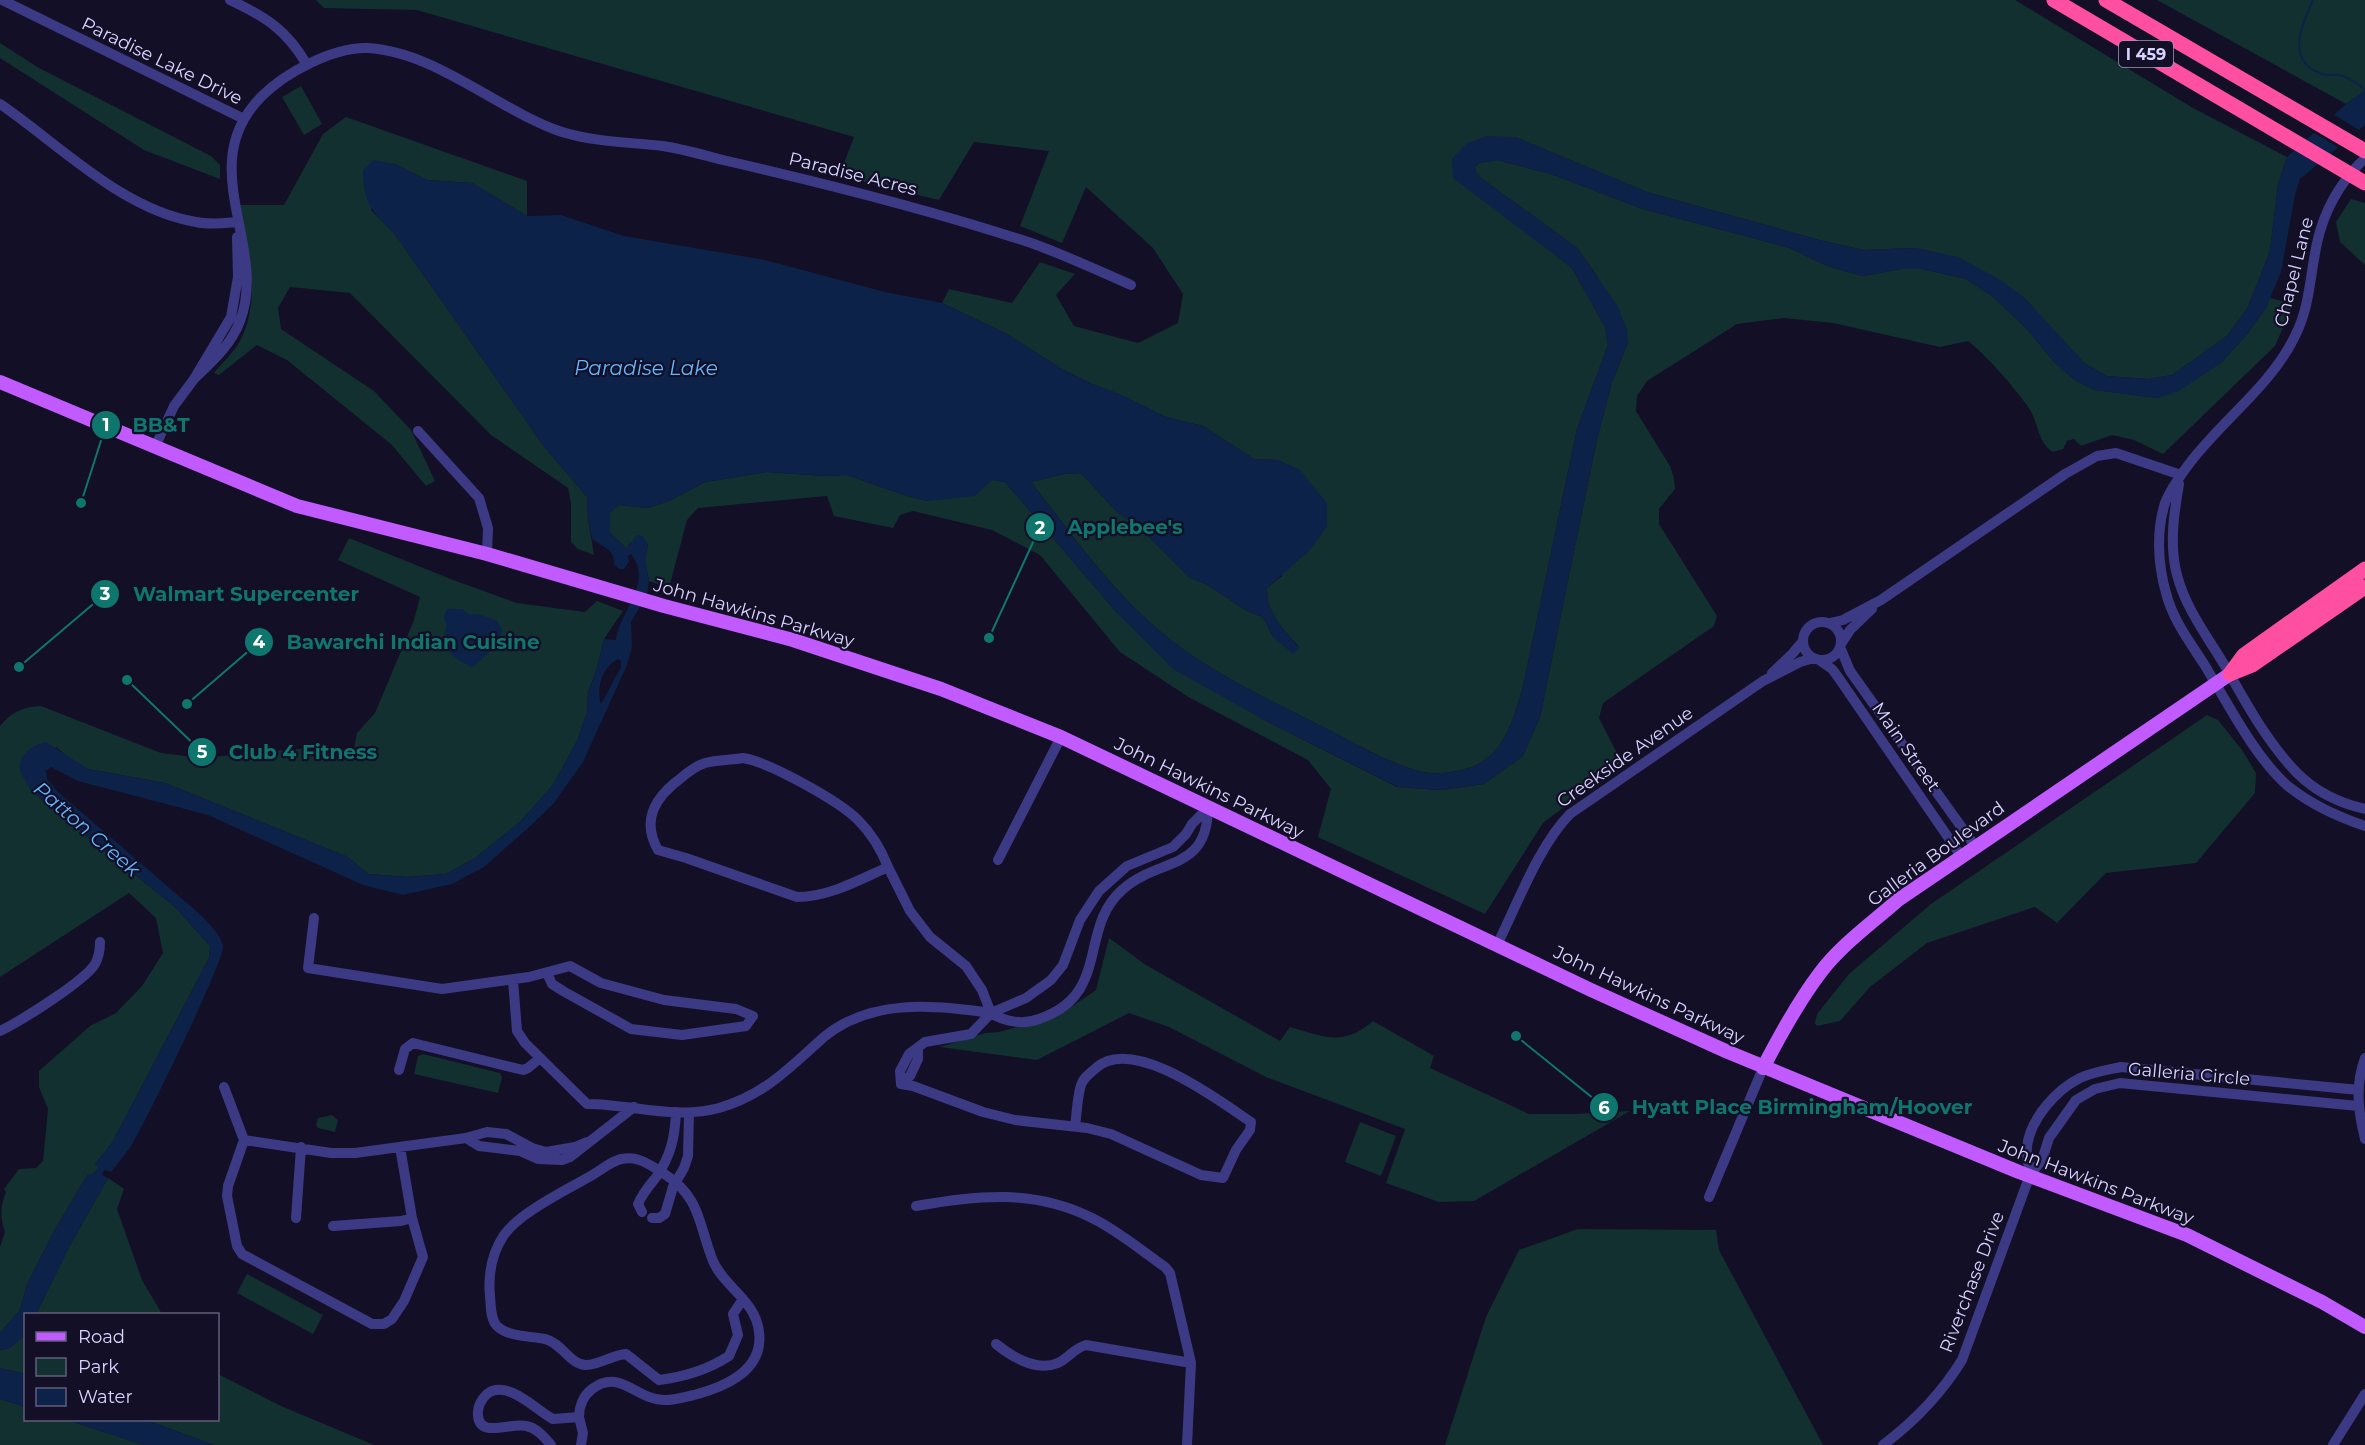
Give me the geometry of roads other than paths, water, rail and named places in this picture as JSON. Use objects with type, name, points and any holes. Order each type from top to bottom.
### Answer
[{"type":"highway","name":"I 459","points":[[2054,0],[2365,183]]},
{"type":"highway","name":"I 459","points":[[2106,0],[2365,152]]},
{"type":"highway","points":[[2229,674],[2244,655],[2365,569]]},
{"type":"highway","points":[[2229,674],[2252,665],[2365,587]]},
{"type":"main road","name":"John Hawkins Parkway","points":[[0,382],[297,506],[487,554],[664,606],[793,640],[941,689],[1061,737],[1497,945],[1763,1068],[2187,1235],[2322,1302],[2365,1327]]},
{"type":"main road","name":"Galleria Boulevard","points":[[1763,1068],[1781,1033],[1821,972],[1852,940],[1898,900],[2229,674]]},
{"type":"street","name":"Paradise Lake Drive","points":[[2,0],[244,119]]},
{"type":"street","points":[[230,0],[273,22],[289,38],[307,65]]},
{"type":"street","name":"Paradise Acres","points":[[155,447],[174,406],[194,379],[217,357],[232,337],[244,309],[248,276],[230,168],[244,119],[275,84],[307,65],[338,52],[363,48],[397,52],[423,62],[557,130],[589,139],[667,147],[894,200],[1037,245],[1131,285]]},
{"type":"street","points":[[0,104],[95,177],[132,198],[197,223],[238,222]]},
{"type":"street","name":"Chapel Lane","points":[[2365,158],[2336,193],[2323,219],[2306,306],[2299,329],[2287,352],[2258,388],[2201,448],[2181,475],[2166,502],[2160,542],[2161,569],[2174,617],[2270,768],[2304,798],[2334,815],[2365,826]]},
{"type":"street","points":[[418,431],[479,498],[488,528],[487,554]]},
{"type":"street","name":"Creekside Avenue","points":[[1763,681],[1793,653],[1803,641],[1804,633],[1811,625],[1821,622],[1830,624],[1844,620],[1881,600],[2060,478],[2097,456],[2115,453],[2181,475]]},
{"type":"street","name":"Chapel Lane","points":[[2181,475],[2173,529],[2176,572],[2188,604],[2253,714],[2279,752],[2298,774],[2323,793],[2343,804],[2365,809]]},
{"type":"street","name":"Creekside Avenue","points":[[1497,945],[1533,870],[1560,824],[1570,814],[1763,681],[1800,662],[1832,657],[1850,630],[1881,600]]},
{"type":"street","points":[[1830,624],[1839,632],[1840,645]]},
{"type":"street","points":[[1803,641],[1806,651],[1817,659]]},
{"type":"street","name":"Main Street","points":[[1840,645],[1850,671],[1975,846]]},
{"type":"street","name":"Main Street","points":[[1817,659],[1832,669],[1838,677],[1961,856]]},
{"type":"street","points":[[998,860],[1061,737]]},
{"type":"street","points":[[888,867],[814,897],[797,897],[658,850],[651,838],[652,813],[657,800],[670,786],[693,768],[705,763],[743,758],[758,761],[844,809],[873,837],[910,910],[930,937],[966,966],[982,990],[991,1013]]},
{"type":"street","points":[[1076,1126],[1081,1085],[1086,1077],[1103,1062],[1134,1059],[1160,1066],[1251,1122],[1250,1130],[1236,1150],[1223,1178],[1201,1175],[1111,1134],[1076,1126],[1015,1120],[983,1112],[902,1084],[902,1080],[910,1076],[918,1059],[918,1048],[925,1042],[970,1034],[991,1013],[1026,998],[1051,980],[1063,965],[1080,920],[1099,891],[1127,866],[1173,847],[1208,808]]},
{"type":"street","points":[[513,980],[517,1031],[525,1043],[587,1104],[634,1107],[654,1112],[689,1113],[719,1108],[755,1093],[786,1073],[826,1036],[850,1021],[873,1011],[953,1007],[991,1013],[1001,1020],[1026,1022],[1042,1018],[1071,1001],[1086,980],[1100,924],[1115,897],[1130,884],[1151,872],[1187,858],[1206,832],[1208,808]]},
{"type":"street","points":[[314,918],[308,968],[442,989],[513,980],[570,966],[601,983],[622,989],[664,1000],[736,1009],[753,1016],[746,1026],[682,1035],[631,1029],[562,991],[552,984],[547,973]]},
{"type":"street","points":[[0,1032],[21,1020],[90,971],[99,956],[100,942]]},
{"type":"street","points":[[399,1070],[405,1049],[413,1043],[523,1070],[540,1058]]},
{"type":"street","points":[[2365,1058],[2358,1106],[2365,1138]]},
{"type":"street","name":"Galleria Circle","points":[[2030,1175],[2027,1147],[2034,1126],[2047,1105],[2079,1079],[2095,1072],[2121,1066],[2359,1090]]},
{"type":"street","name":"Galleria Boulevard","points":[[1709,1197],[1763,1068]]},
{"type":"street","name":"Galleria Circle","points":[[2030,1175],[2042,1160],[2049,1138],[2076,1100],[2095,1089],[2120,1083],[2358,1106]]},
{"type":"street","points":[[224,1087],[244,1140],[228,1186],[227,1196],[237,1246],[242,1254],[372,1324],[384,1324],[392,1319],[404,1300],[423,1257],[412,1218],[400,1147]]},
{"type":"street","points":[[466,1138],[479,1146],[520,1151],[538,1159],[562,1160],[570,1157],[634,1107]]},
{"type":"street","points":[[642,1212],[638,1204],[640,1198],[660,1172],[673,1147],[676,1112]]},
{"type":"street","points":[[652,1218],[659,1218],[665,1214],[688,1156],[689,1113]]},
{"type":"street","points":[[244,1140],[331,1153],[355,1153],[400,1147],[466,1138],[487,1132],[506,1134],[546,1152],[575,1147],[587,1142]]},
{"type":"street","points":[[297,1218],[301,1148]]},
{"type":"street","points":[[581,1445],[583,1433],[579,1417],[581,1404],[589,1391],[607,1382],[616,1381],[651,1399],[661,1401],[691,1396],[733,1381],[749,1367],[758,1347],[759,1333],[756,1321],[743,1299],[718,1270],[692,1198],[676,1182],[639,1159],[620,1159],[536,1208],[513,1225],[504,1235],[492,1259],[489,1285],[492,1316],[497,1326],[507,1332],[557,1343],[570,1357],[581,1364],[588,1365],[626,1354],[659,1380],[697,1371],[729,1356],[738,1335],[733,1314],[743,1299]]},
{"type":"street","name":"Riverchase Drive","points":[[1883,1445],[1933,1401],[1962,1360],[2030,1175]]},
{"type":"street","points":[[915,1206],[964,1197],[1000,1196],[1045,1200],[1093,1218],[1165,1267],[1170,1273],[1191,1363],[1187,1445]]},
{"type":"street","points":[[333,1226],[401,1221],[412,1218]]},
{"type":"street","points":[[996,1344],[1023,1362],[1036,1364],[1057,1363],[1071,1351],[1086,1345],[1191,1363]]},
{"type":"street","points":[[551,1445],[540,1433],[526,1426],[516,1425],[491,1429],[480,1424],[477,1412],[483,1398],[493,1391],[502,1391],[524,1398],[553,1419],[579,1417]]},
{"type":"street","points":[[2332,1445],[2365,1394]]},
{"type":"water","name":"Paradise Lake","points":[[2365,91],[2365,125],[2300,179],[2281,272],[2266,308],[2248,333],[2221,363],[2179,391],[2157,398],[2095,390],[2076,381],[2055,363],[2026,328],[1992,296],[1966,279],[1922,269],[1901,269],[1863,276],[1827,266],[1790,248],[1643,209],[1551,174],[1497,160],[1479,163],[1475,167],[1481,178],[1577,248],[1617,305],[1627,330],[1628,343],[1612,382],[1597,439],[1540,717],[1523,756],[1484,784],[1441,790],[1398,787],[1266,721],[1173,669],[1118,614],[1005,482],[992,480],[975,496],[928,501],[847,475],[825,476],[767,472],[705,482],[669,501],[648,508],[619,505],[610,512],[610,533],[627,549],[636,535],[643,536],[648,545],[645,560],[649,581],[647,595],[631,622],[632,647],[627,665],[583,762],[554,803],[484,867],[452,884],[403,895],[363,885],[208,815],[78,781],[51,767],[46,771],[47,779],[58,792],[202,916],[217,934],[223,946],[198,1010],[139,1132],[111,1172],[104,1170],[102,1175],[108,1178],[69,1247],[36,1313],[24,1313],[24,1337],[10,1348],[0,1350],[0,1333],[20,1310],[27,1284],[57,1226],[88,1174],[92,1175],[99,1168],[95,1164],[112,1143],[209,958],[210,946],[175,907],[31,791],[20,767],[20,762],[26,753],[46,742],[88,769],[165,783],[348,857],[368,874],[407,877],[446,874],[475,858],[521,821],[553,785],[577,741],[587,713],[588,694],[604,639],[616,640],[623,618],[634,597],[639,576],[637,565],[631,554],[628,556],[629,562],[624,569],[619,569],[614,564],[610,551],[592,539],[587,497],[543,445],[394,233],[370,206],[363,181],[363,170],[374,160],[395,164],[427,180],[472,183],[527,216],[561,215],[624,236],[765,260],[885,292],[942,303],[1007,334],[1060,368],[1092,384],[1119,394],[1166,417],[1203,426],[1254,459],[1278,460],[1299,469],[1327,503],[1327,526],[1310,550],[1267,588],[1267,597],[1273,613],[1299,648],[1293,654],[1273,637],[1263,617],[1247,611],[1206,584],[1190,578],[1139,527],[1117,512],[1081,473],[1064,474],[1031,482],[1105,576],[1137,611],[1174,643],[1216,671],[1374,754],[1410,769],[1442,773],[1466,769],[1483,761],[1500,745],[1510,725],[1522,691],[1577,429],[1608,345],[1605,327],[1572,268],[1453,178],[1452,159],[1466,144],[1486,136],[1515,137],[1647,192],[1819,240],[1864,250],[1917,248],[1958,257],[1997,278],[2025,298],[2085,364],[2107,376],[2148,379],[2172,375],[2227,336],[2248,307],[2270,251],[2278,184],[2287,157],[2346,104]],"holes":[[[618,659],[621,661],[621,667],[601,704],[599,691],[604,673]]]},
{"type":"water","points":[[448,609],[462,609],[468,614],[478,614],[496,620],[502,630],[496,648],[471,667],[452,655],[446,646],[447,624],[444,619]]},
{"type":"water","points":[[0,1368],[24,1374],[24,1407],[0,1399]]},
{"type":"water","points":[[70,1421],[149,1421],[214,1445],[144,1445]]},
{"type":"waterway","points":[[2313,0],[2304,21],[2299,43],[2304,61],[2311,69],[2327,75],[2349,78],[2365,90]]},
{"type":"place","name":"BB&T","points":[[81,503]]},
{"type":"place","name":"Applebee's","points":[[989,638]]},
{"type":"place","name":"Walmart Supercenter","points":[[19,667]]},
{"type":"place","name":"Club 4 Fitness","points":[[127,680]]},
{"type":"place","name":"Bawarchi Indian Cuisine","points":[[187,704]]},
{"type":"place","name":"Hyatt Place Birmingham/Hoover","points":[[1516,1036]]},
{"type":"water label","name":"Patton Creek","points":[[87,829]]}]
